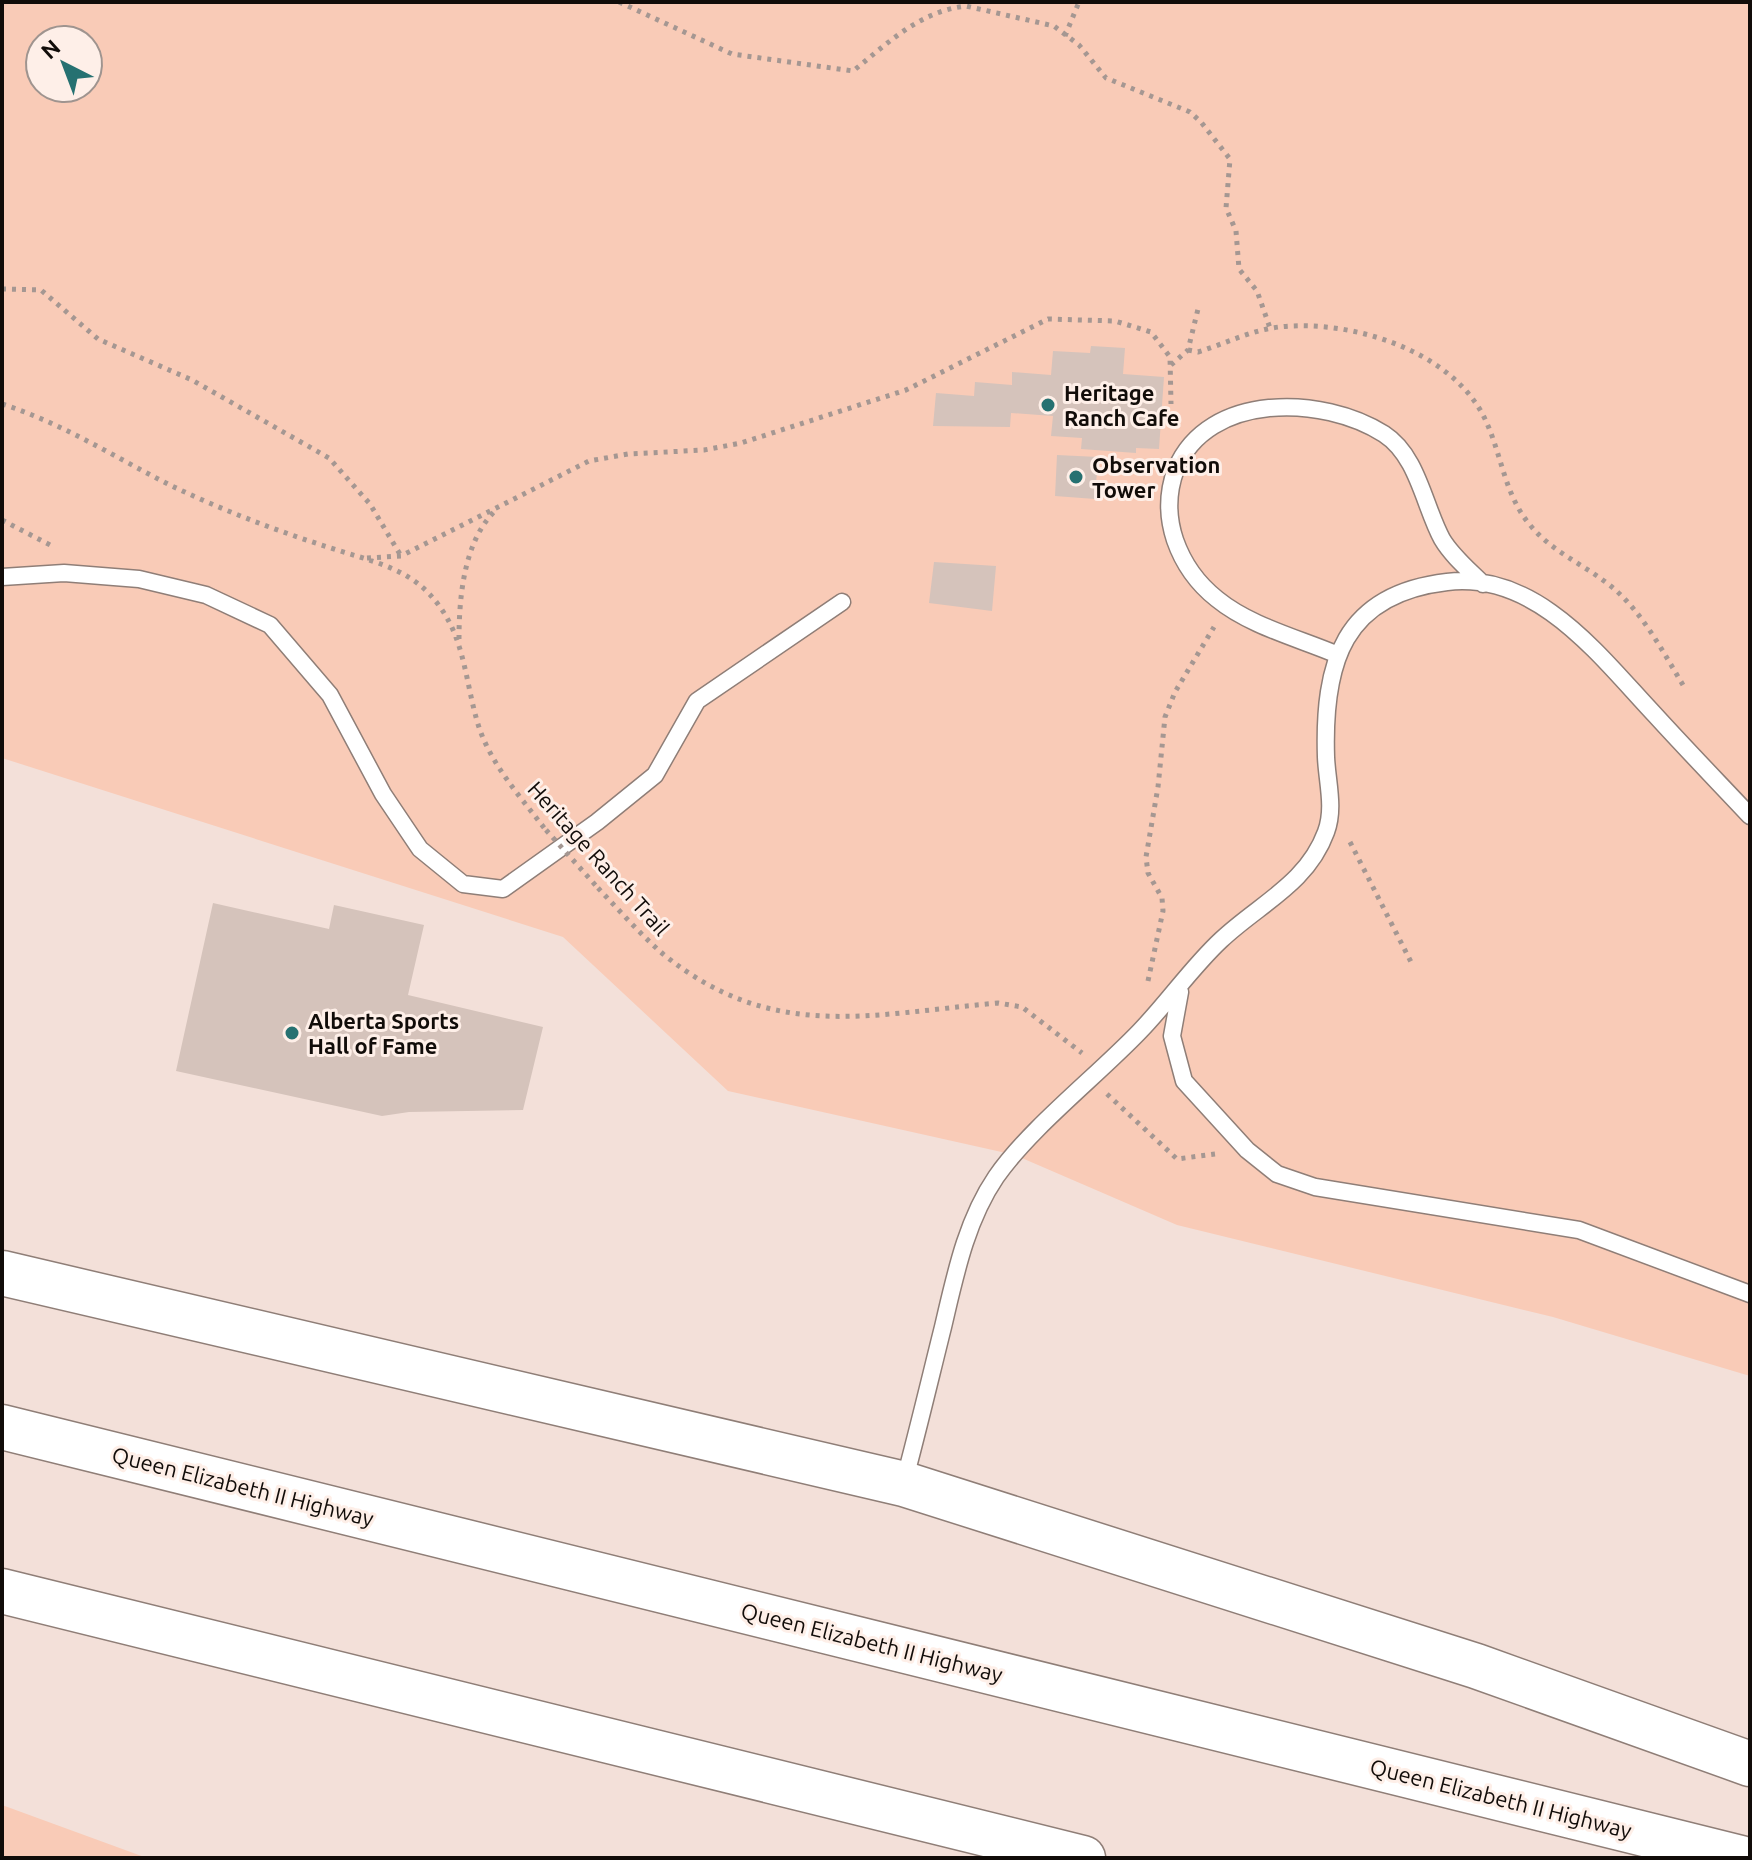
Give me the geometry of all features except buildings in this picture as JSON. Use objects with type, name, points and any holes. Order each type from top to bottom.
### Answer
[{"type":"highway","points":[[2,1273],[904,1484],[1476,1666],[1750,1764]]},
{"type":"highway","name":"Queen Elizabeth II Highway","points":[[2,1427],[1741,1858]]},
{"type":"highway","points":[[2,1591],[1083,1858]]},
{"type":"lane","points":[[1338,655],[1227,606],[1201,584],[1178,548],[1169,512],[1173,478],[1188,448],[1217,423],[1245,413],[1279,407],[1334,414],[1372,428],[1392,441],[1413,470],[1444,542],[1483,584]]},
{"type":"lane","points":[[2,577],[64,573],[139,579],[206,595],[270,625],[330,695],[383,794],[420,849],[463,884],[503,889],[597,822],[655,775],[697,701],[842,602]]},
{"type":"lane","points":[[904,1484],[959,1262],[980,1206],[1015,1155],[1139,1032],[1219,942],[1286,889],[1307,867],[1326,832],[1330,806],[1326,732],[1330,683],[1338,655],[1355,621],[1400,592],[1450,581],[1483,584],[1527,598],[1577,634],[1750,816]]},
{"type":"lane","points":[[1182,987],[1173,1019],[1177,1066],[1194,1096],[1247,1150],[1277,1174],[1315,1187],[1579,1230],[1750,1294]]},
{"type":"path","points":[[619,2],[732,54],[853,71],[913,24],[954,7],[966,6],[1054,26],[1079,45],[1106,78],[1190,112],[1227,154],[1232,163],[1226,208],[1236,231],[1239,269],[1257,291],[1270,328]]},
{"type":"path","points":[[1065,36],[1079,2]]},
{"type":"path","points":[[2,289],[41,290],[98,339],[192,380],[329,458],[370,504],[401,556]]},
{"type":"path","points":[[1171,404],[1170,366],[1188,350],[1198,309]]},
{"type":"path","name":"Heritage Ranch Trail","points":[[367,558],[401,556],[589,461],[628,454],[725,447],[906,390],[1048,319],[1115,321],[1143,327],[1165,348],[1170,366]]},
{"type":"path","points":[[1188,350],[1198,352],[1270,328],[1318,326],[1364,332],[1408,349],[1448,377],[1484,418],[1512,498],[1521,514],[1555,550],[1600,578],[1624,598],[1652,634],[1683,685]]},
{"type":"path","name":"Heritage Ranch Trail","points":[[2,404],[47,422],[205,501],[332,549],[367,558],[417,582],[442,608],[459,644],[473,705],[490,753],[546,830],[598,888],[674,961],[705,983],[759,1008],[824,1017],[998,1003],[1022,1007],[1086,1057],[1091,1079],[1177,1159],[1247,1150]]},
{"type":"path","points":[[459,644],[462,596],[471,555],[482,526],[501,504]]},
{"type":"path","points":[[1139,1032],[1163,911],[1162,898],[1145,864],[1165,717],[1175,692],[1227,606]]},
{"type":"path","points":[[1330,806],[1412,964]]},
{"type":"shaded area","points":[[2,2],[1750,2],[1750,1376],[1553,1317],[1177,1225],[1015,1155],[728,1091],[563,937],[2,758]]},
{"type":"shaded area","points":[[2,1805],[147,1858],[2,1858]]},
{"type":"place","name":"Heritage Ranch Cafe","points":[[1048,405]]},
{"type":"place","name":"Observation Tower","points":[[1076,477]]},
{"type":"place","name":"Alberta Sports Hall of Fame","points":[[292,1033]]}]
